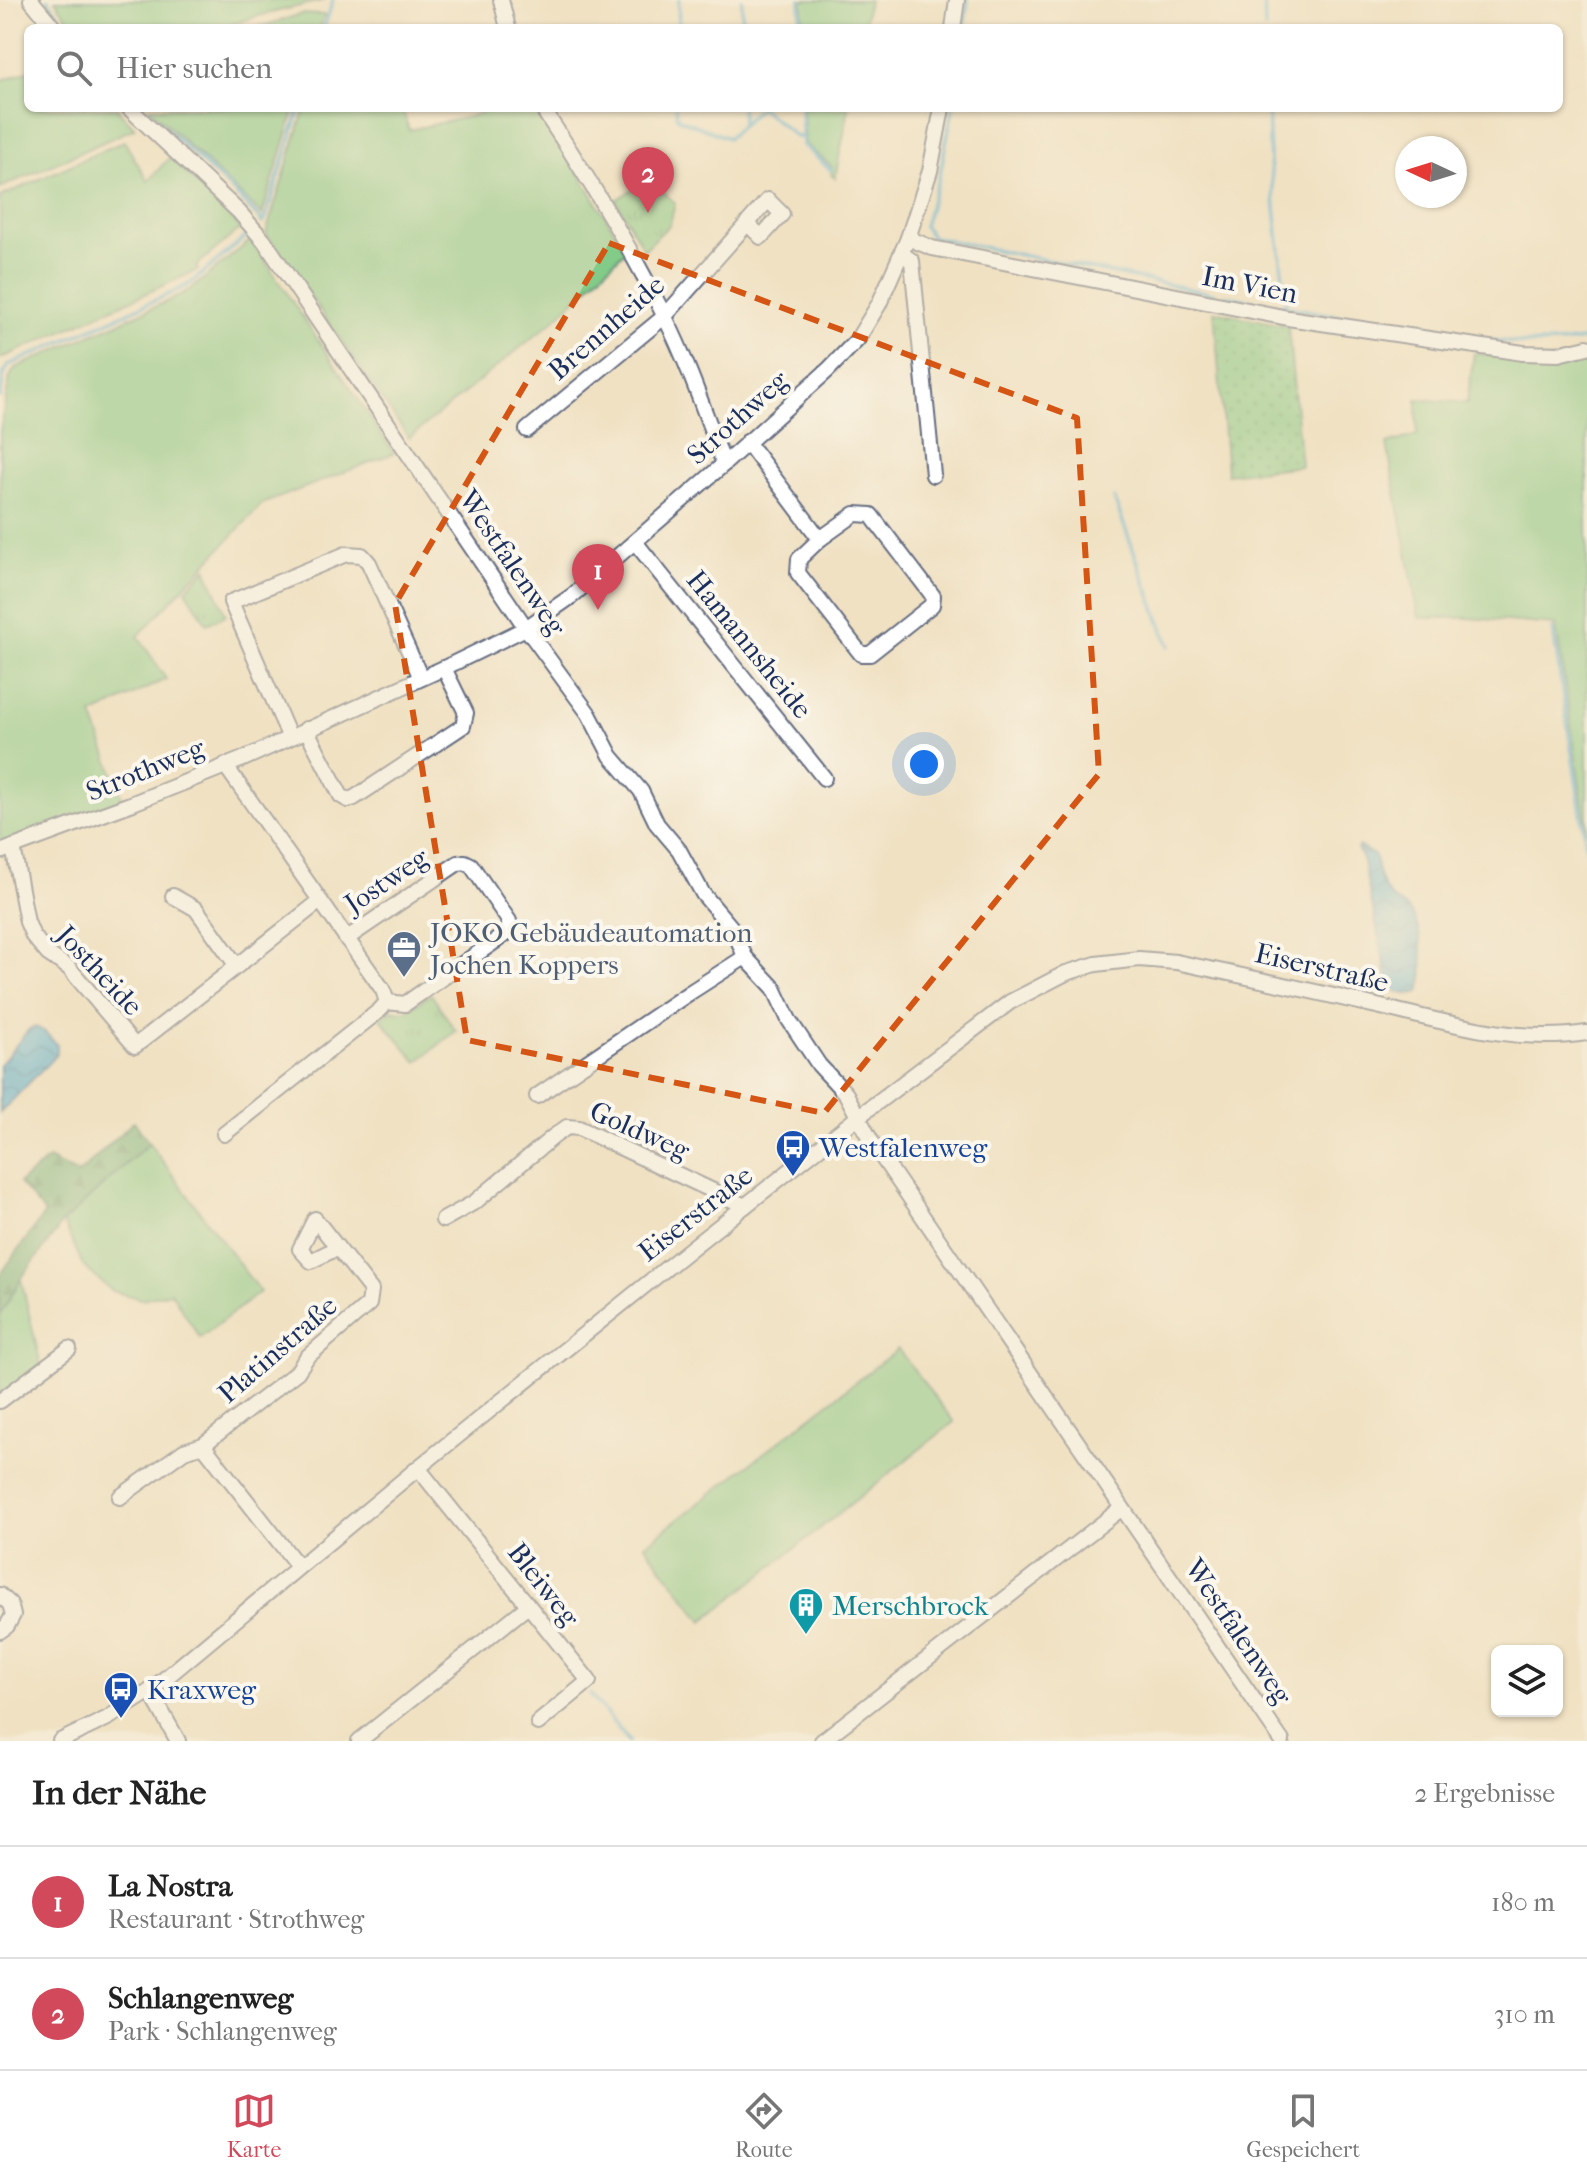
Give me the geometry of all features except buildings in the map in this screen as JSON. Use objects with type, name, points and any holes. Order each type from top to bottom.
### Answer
[{"type":"street","points":[[31,0],[51,24]]},
{"type":"street","points":[[501,0],[507,24]]},
{"type":"street","points":[[954,24],[957,0]]},
{"type":"street","name":"Westfalenweg","points":[[133,112],[239,212],[265,242],[526,628],[589,714],[611,756],[641,791],[657,824],[679,850],[703,894],[735,932],[745,957],[774,988],[789,1020],[819,1065],[846,1094],[871,1141],[1282,1741]]},
{"type":"street","points":[[545,112],[592,183],[665,316],[724,464]]},
{"type":"street","name":"Strothweg","points":[[7,850],[225,765],[444,668],[526,628],[572,596],[724,464],[857,340],[879,304],[908,238],[930,171],[941,112]]},
{"type":"street","name":"Brennheide","points":[[527,430],[665,316],[747,223]]},
{"type":"street","name":"Im Vien","points":[[908,238],[932,248],[1288,318],[1523,353],[1558,354],[1587,347]]},
{"type":"street","points":[[901,253],[912,261],[933,475]]},
{"type":"street","points":[[747,442],[820,539]]},
{"type":"street","points":[[855,514],[871,515],[933,596],[932,605],[870,654],[861,654],[798,573],[799,559],[820,539],[855,514]]},
{"type":"street","name":"Hamannsheide","points":[[635,542],[824,778]]},
{"type":"street","points":[[289,736],[231,602],[346,554],[362,555],[369,563],[421,678]]},
{"type":"street","points":[[306,729],[341,796],[348,800],[354,798],[463,726],[466,713],[444,668]]},
{"type":"street","name":"Jostweg","points":[[225,765],[383,990],[387,1002]]},
{"type":"street","name":"Jostheide","points":[[7,850],[33,936],[48,954],[69,968],[135,1046],[320,901]]},
{"type":"street","name":"Jostweg","points":[[346,939],[458,863],[465,862],[471,865],[509,921],[507,933],[405,1004],[387,1002]]},
{"type":"street","points":[[173,896],[196,909],[237,966]]},
{"type":"street","points":[[537,1096],[745,957]]},
{"type":"street","name":"Eiserstraße","points":[[60,1741],[108,1718],[150,1691],[418,1468],[858,1117],[1010,1002],[1066,973],[1096,964],[1128,960],[1176,962],[1518,1036],[1587,1033]]},
{"type":"street","name":"Jostweg","points":[[224,1134],[387,1002]]},
{"type":"street","name":"Goldweg","points":[[443,1220],[475,1202],[567,1127],[579,1128],[745,1206]]},
{"type":"street","name":"Platinstraße","points":[[120,1497],[184,1451],[203,1445],[297,1372],[307,1357],[369,1304],[371,1290],[337,1248]]},
{"type":"street","points":[[0,1401],[69,1349]]},
{"type":"street","points":[[203,1445],[298,1566]]},
{"type":"street","name":"Bleiweg","points":[[418,1468],[589,1681],[538,1723]]},
{"type":"street","points":[[822,1741],[1122,1508]]},
{"type":"street","points":[[0,1595],[10,1604],[13,1615],[0,1631]]},
{"type":"street","points":[[359,1741],[528,1606]]},
{"type":"street","points":[[150,1691],[178,1741]]},
{"type":"highlighted area","points":[[609,243],[1077,418],[1099,774],[824,1113],[467,1040],[395,604]]},
{"type":"green space","points":[[55,0],[325,0],[233,24],[71,24]]},
{"type":"green space","points":[[803,0],[869,0],[864,24],[803,24]]},
{"type":"green space","points":[[302,14],[324,15],[321,24],[269,24]]},
{"type":"green space","points":[[24,72],[24,112],[120,112],[135,128],[0,188],[0,81]]},
{"type":"green space","points":[[153,112],[294,112],[262,215]]},
{"type":"green space","points":[[304,112],[403,112],[409,130],[483,112],[538,112],[626,250],[553,321],[409,438],[266,233]]},
{"type":"green space","points":[[803,112],[848,112],[835,178],[831,174],[832,167],[805,144]]},
{"type":"green space","points":[[124,141],[148,181],[170,157],[241,228],[196,266],[198,270],[0,359],[0,197]]},
{"type":"green space","points":[[649,178],[675,203],[670,224],[644,250],[616,200]]},
{"type":"green space","points":[[251,240],[394,453],[262,504],[138,636],[166,679],[92,715],[123,800],[0,846],[0,431],[10,377],[15,368],[177,297]]},
{"type":"green space","points":[[1214,311],[1288,326],[1301,466],[1227,474]]},
{"type":"green space","points":[[1474,353],[1530,359],[1587,355],[1587,832],[1556,625],[1468,618],[1419,618],[1387,444],[1417,435],[1417,399],[1467,403]]},
{"type":"green space","points":[[206,568],[226,615],[207,624],[186,590]]},
{"type":"green space","points":[[431,994],[456,1031],[417,1062],[380,1018],[391,1010],[406,1011]]},
{"type":"green space","points":[[134,1121],[149,1143],[63,1222],[21,1279],[0,1315],[0,1275],[45,1213],[19,1183],[48,1159],[78,1174]]},
{"type":"green space","points":[[149,1143],[260,1292],[200,1338],[171,1292],[142,1299],[112,1291],[84,1267],[63,1222]]},
{"type":"green space","points":[[21,1279],[41,1365],[0,1395],[0,1315]]},
{"type":"green space","points":[[898,1349],[954,1422],[703,1621],[645,1545]]},
{"type":"water","points":[[1359,846],[1375,856],[1385,888],[1415,920],[1422,952],[1419,992],[1403,994],[1389,986],[1362,857],[1357,849]]},
{"type":"water","points":[[36,1027],[57,1045],[57,1054],[0,1113],[0,1065],[29,1029]]},
{"type":"waterway","points":[[48,0],[64,24]]},
{"type":"waterway","points":[[325,24],[333,0]]},
{"type":"waterway","points":[[678,24],[679,0]]},
{"type":"waterway","points":[[742,0],[742,24]]},
{"type":"waterway","points":[[800,0],[801,24]]},
{"type":"waterway","points":[[965,24],[968,0]]},
{"type":"waterway","points":[[1264,0],[1265,24]]},
{"type":"waterway","points":[[147,112],[263,222]]},
{"type":"waterway","points":[[262,223],[299,112]]},
{"type":"waterway","points":[[676,112],[679,119],[728,138],[755,112]]},
{"type":"waterway","points":[[742,112],[742,125]]},
{"type":"waterway","points":[[766,112],[796,137],[802,137]]},
{"type":"waterway","points":[[801,112],[803,145],[831,170]]},
{"type":"waterway","points":[[952,112],[940,173],[924,226],[932,237],[1215,294]]},
{"type":"waterway","points":[[1268,112],[1270,162],[1286,306]]},
{"type":"waterway","points":[[0,397],[4,373],[9,365],[191,283],[248,235]]},
{"type":"waterway","points":[[1226,296],[1488,340],[1547,344],[1587,339]]},
{"type":"waterway","points":[[1114,498],[1169,646]]},
{"type":"waterway","points":[[1553,629],[1587,851]]},
{"type":"waterway","points":[[590,1694],[629,1741]]},
{"type":"place","name":"Schlangenweg","points":[[648,213]]},
{"type":"place","name":"La Nostra","points":[[598,610]]},
{"type":"place","name":"JOKO Gebäudeautomation Jochen Koppers","points":[[404,979]]},
{"type":"place","name":"Westfalenweg","points":[[793,1178]]},
{"type":"place","name":"Merschbrock","points":[[806,1636]]},
{"type":"place","name":"Kraxweg","points":[[121,1720]]}]
